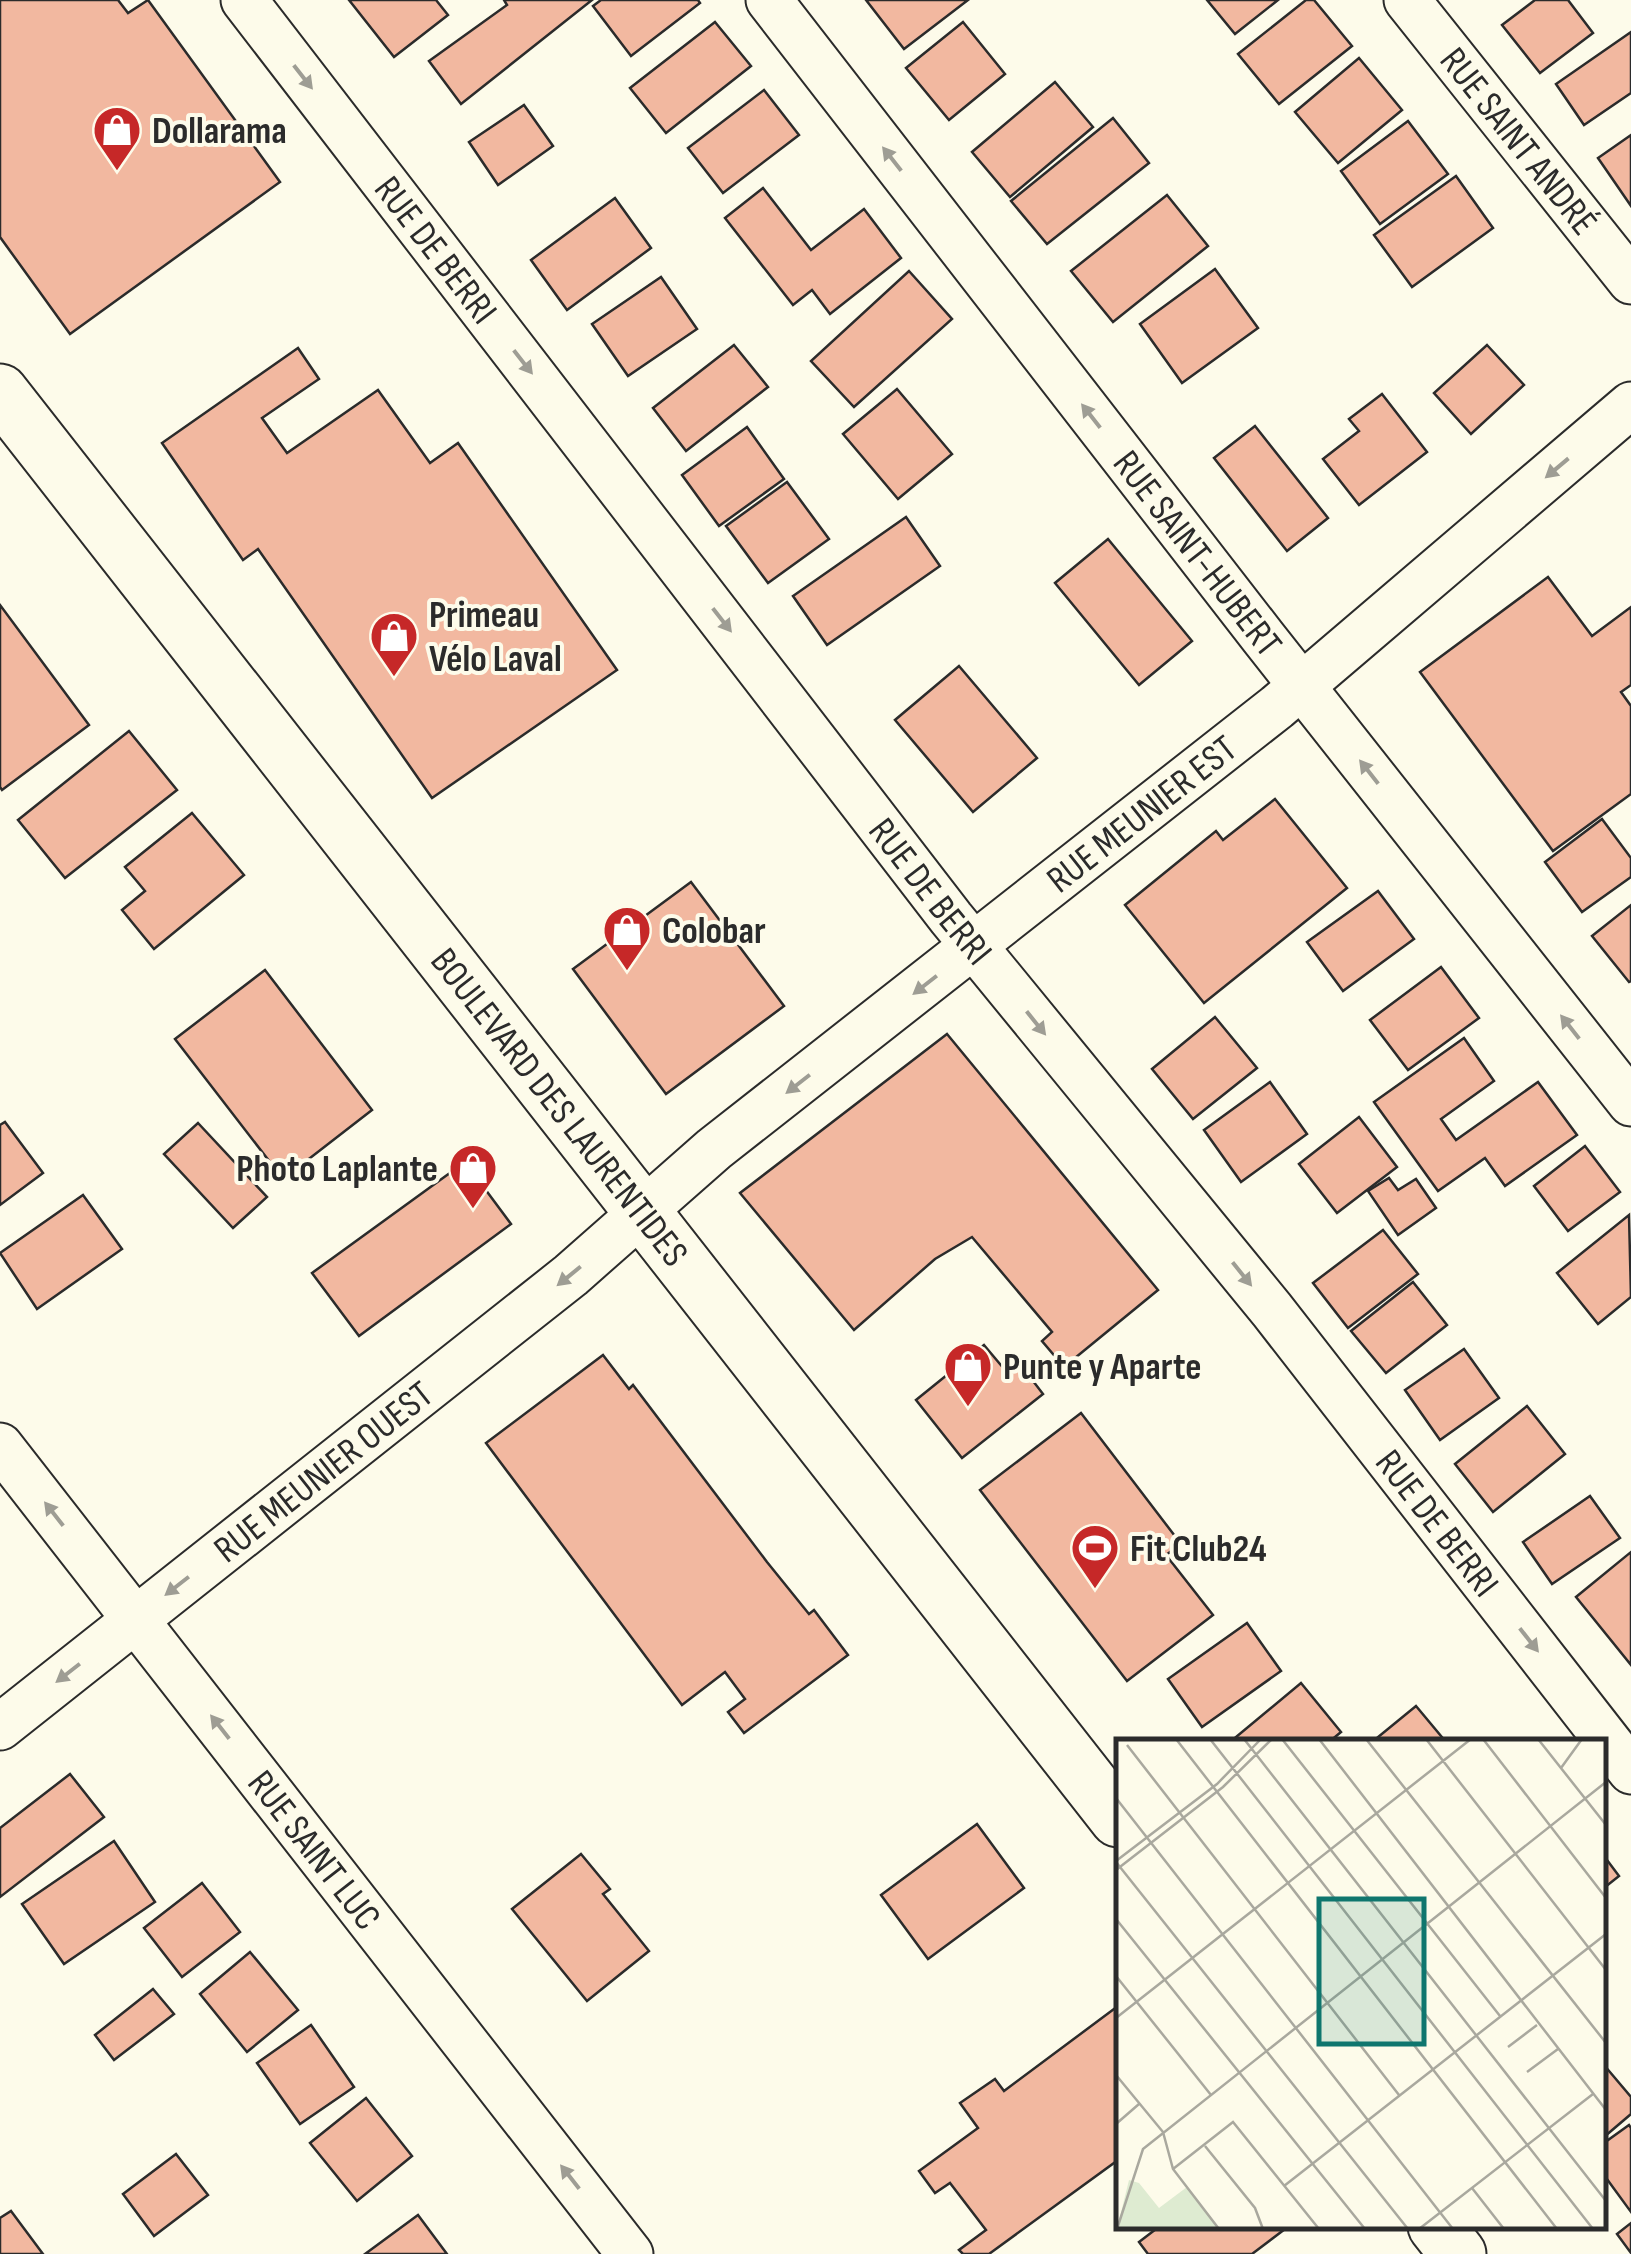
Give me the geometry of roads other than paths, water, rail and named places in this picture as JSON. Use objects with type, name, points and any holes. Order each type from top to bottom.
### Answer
[{"type":"main road","name":"BOULEVARD DES LAURENTIDES","points":[[0,392],[1116,1815]]},
{"type":"main road","points":[[1438,2229],[1458,2254]]},
{"type":"street","name":"RUE DE BERRI","points":[[244,0],[975,946],[1272,1310],[1631,1771]]},
{"type":"street","name":"RUE SAINT-HUBERT","points":[[769,0],[1631,1103]]},
{"type":"street","name":"RUE SAINT ANDRÉ","points":[[1407,0],[1631,282]]},
{"type":"street","name":"RUE MEUNIER EST","points":[[643,1212],[714,1149],[1302,686],[1631,405]]},
{"type":"street","name":"RUE MEUNIER OUEST","points":[[0,1727],[571,1276],[643,1212]]},
{"type":"street","name":"RUE SAINT LUC","points":[[0,1446],[630,2254]]},
{"type":"place","name":"Dollarama","points":[[117,172]]},
{"type":"place","name":"Primeau Vélo Laval","points":[[394,678]]},
{"type":"place","name":"Colobar","points":[[627,972]]},
{"type":"place","name":"Photo Laplante","points":[[473,1210]]},
{"type":"place","name":"Punte y Aparte","points":[[968,1408]]},
{"type":"place","name":"Fit Club24","points":[[1095,1590]]}]
